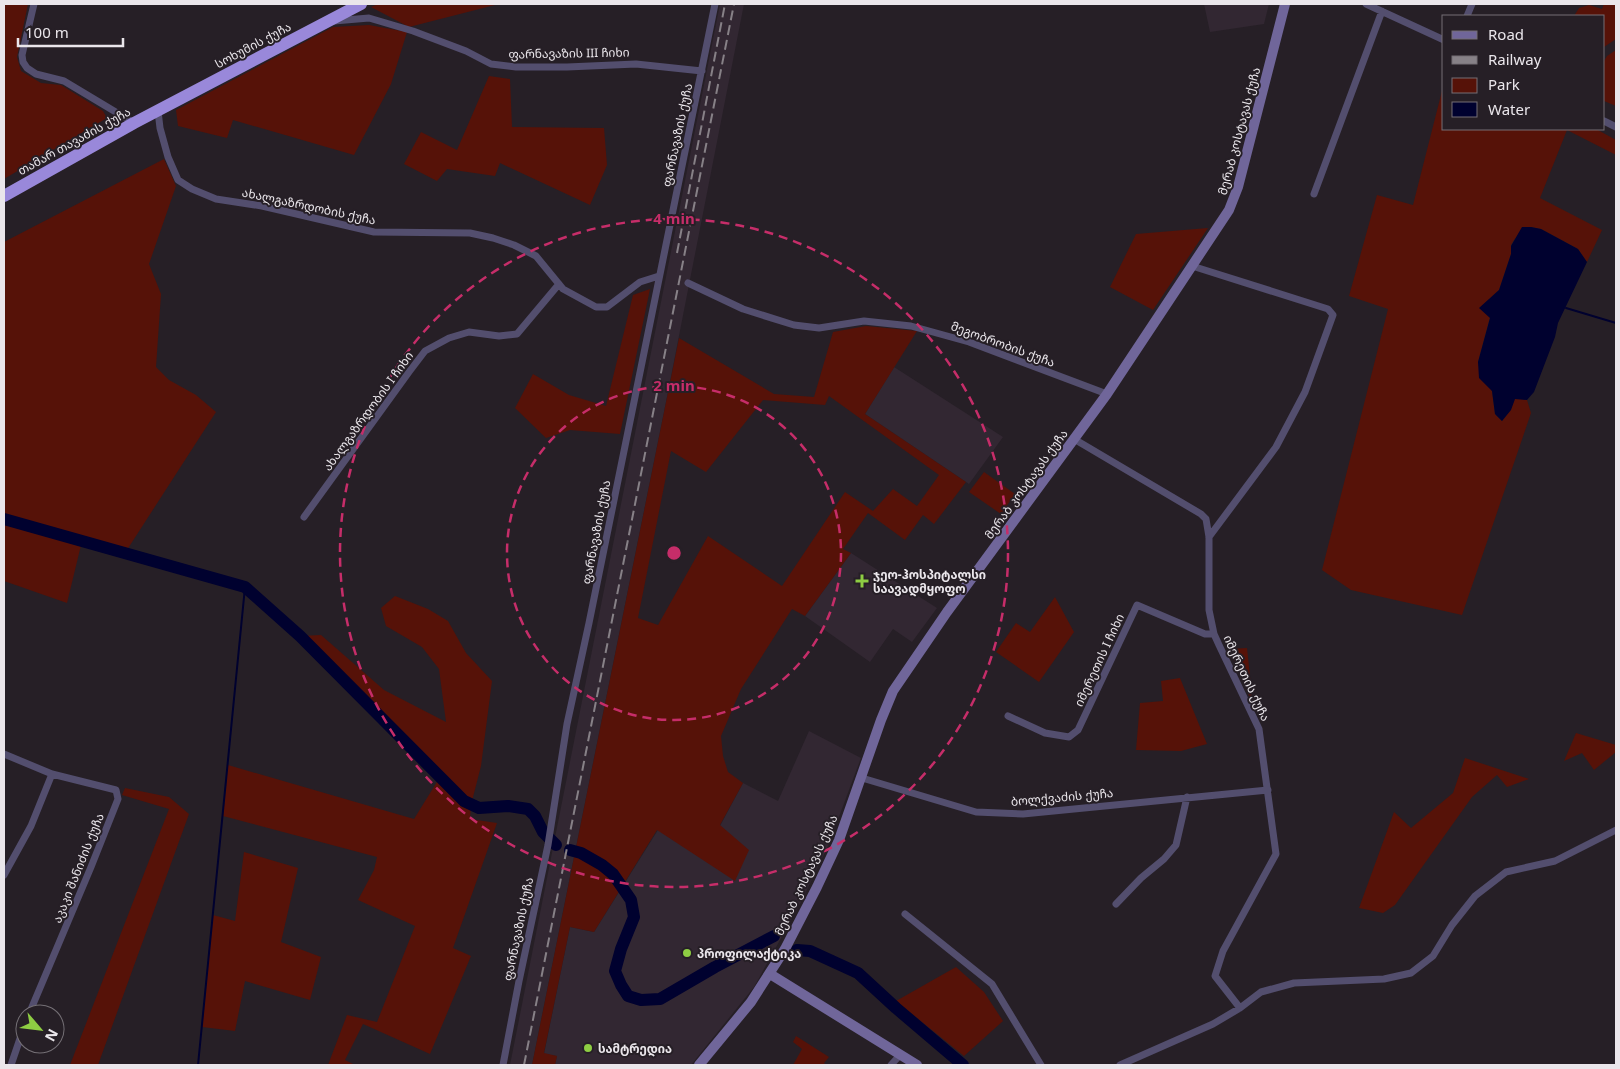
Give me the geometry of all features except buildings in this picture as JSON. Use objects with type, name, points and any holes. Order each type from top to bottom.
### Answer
[{"type":"highway","name":"სოხუმის ქუჩა","points":[[158,111],[361,4]]},
{"type":"highway","name":"თამარ თავაძის ქუჩა","points":[[4,196],[158,111]]},
{"type":"main road","name":"მერაბ კოსტავას ქუჩა","points":[[699,1065],[747,1007],[785,949],[839,840],[893,691],[948,612],[1107,394],[1230,210],[1238,187],[1285,4]]},
{"type":"main road","points":[[770,974],[918,1065]]},
{"type":"street","points":[[34,4],[22,55],[27,68],[36,74],[64,81],[134,123]]},
{"type":"street","name":"ფარნავაზის ქუჩა","points":[[503,1065],[548,845],[567,724],[715,4]]},
{"type":"street","points":[[1366,4],[1442,39]]},
{"type":"street","points":[[1314,194],[1382,11]]},
{"type":"street","name":"ფარნავაზის III ჩიხი","points":[[325,22],[369,18],[413,31],[466,51],[491,64],[516,67],[567,67],[636,64],[702,71]]},
{"type":"street","name":"ახალგაზრდობის ქუჩა","points":[[158,111],[160,128],[168,157],[178,180],[216,199],[262,206],[374,232],[470,233],[493,238],[514,245],[536,256],[563,289],[596,306],[607,307],[640,282],[659,276]]},
{"type":"street","points":[[1192,266],[1328,309],[1334,315],[1305,392],[1276,447],[1208,537]]},
{"type":"street","name":"მეგობრობის ქუჩა","points":[[688,283],[742,309],[794,325],[819,328],[864,321],[911,326],[969,342],[1107,394]]},
{"type":"street","name":"ახალგაზრდობის I ჩიხი","points":[[304,517],[425,352],[449,338],[468,332],[499,336],[516,334],[559,284]]},
{"type":"street","name":"იმერეთის ქუჩა","points":[[1074,439],[1201,514],[1206,519],[1209,610],[1214,634],[1259,729],[1276,854],[1222,951],[1215,976],[1240,1008]]},
{"type":"street","name":"იმერეთის I ჩიხი","points":[[1008,716],[1045,733],[1069,737],[1078,730],[1137,605],[1205,634],[1214,634]]},
{"type":"street","points":[[4,754],[52,774],[30,826],[4,875]]},
{"type":"street","name":"აკაკი შანიძის ქუჩა","points":[[33,1004],[118,799],[116,790],[52,774]]},
{"type":"street","name":"ბოლქვაძის ქუჩა","points":[[862,778],[976,812],[1023,814],[1268,790]]},
{"type":"street","points":[[1116,904],[1140,878],[1164,859],[1176,845],[1187,797]]},
{"type":"street","points":[[1120,1065],[1212,1024],[1240,1008],[1261,992],[1294,983],[1384,979],[1410,973],[1433,956],[1452,926],[1475,896],[1506,872],[1554,861],[1616,830]]},
{"type":"street","points":[[905,914],[992,984],[1041,1065]]},
{"type":"street","points":[[891,1065],[900,1055]]},
{"type":"shaded area","points":[[720,4],[744,4],[667,397],[532,1065],[510,1065]]},
{"type":"shaded area","points":[[1204,4],[1269,4],[1264,24],[1210,32]]},
{"type":"shaded area","points":[[894,367],[1003,437],[969,484],[865,414]]},
{"type":"shaded area","name":"ჯეო-ჰოსპიტალსი საავადმყოფო","points":[[851,553],[937,608],[912,642],[893,629],[870,662],[805,616]]},
{"type":"shaded area","points":[[809,731],[861,758],[828,846],[801,902],[754,987],[691,1065],[555,1065],[557,1056],[544,1054],[570,927],[594,932],[658,830],[720,826],[743,783],[778,801]]},
{"type":"green space","points":[[4,4],[28,4],[17,57],[21,71],[41,83],[61,85],[103,111],[107,118],[4,179]]},
{"type":"green space","points":[[378,4],[499,4],[409,27],[371,7]]},
{"type":"green space","points":[[1604,4],[1616,4],[1616,39],[1605,46],[1605,15],[1575,15],[1579,8],[1589,5],[1602,9]]},
{"type":"green space","points":[[369,25],[407,32],[391,84],[354,155],[233,120],[227,138],[178,126],[176,110],[333,27]]},
{"type":"green space","points":[[1616,50],[1616,106],[1605,101],[1605,59]]},
{"type":"green space","points":[[489,76],[510,79],[512,127],[604,128],[607,165],[590,205],[500,163],[495,176],[447,169],[437,181],[404,164],[421,132],[457,150]]},
{"type":"green space","points":[[1442,91],[1442,130],[1567,130],[1540,198],[1602,230],[1587,262],[1578,249],[1541,229],[1531,227],[1518,235],[1511,245],[1511,254],[1499,290],[1480,308],[1490,317],[1478,362],[1492,391],[1495,414],[1502,421],[1510,410],[1515,398],[1527,400],[1531,413],[1462,615],[1351,590],[1322,570],[1388,309],[1349,296],[1377,195],[1413,205]]},
{"type":"green space","points":[[1567,130],[1598,130],[1616,140],[1616,155]]},
{"type":"green space","points":[[164,159],[176,186],[149,264],[161,294],[156,367],[169,380],[196,395],[216,412],[125,553],[82,541],[67,603],[4,581],[4,242]]},
{"type":"green space","points":[[1208,228],[1153,310],[1110,287],[1136,234]]},
{"type":"green space","points":[[650,289],[620,434],[570,430],[546,438],[515,408],[533,374],[569,395],[606,406],[633,295]]},
{"type":"green space","points":[[866,326],[917,331],[865,414],[966,482],[934,524],[923,515],[905,540],[868,513],[843,549],[851,553],[805,616],[792,609],[741,689],[721,736],[723,756],[728,772],[743,783],[720,825],[749,850],[735,881],[657,830],[594,932],[570,927],[544,1053],[557,1056],[555,1065],[532,1065],[679,338],[774,394],[814,397],[833,332]],"holes":[[[829,396],[939,475],[917,506],[893,489],[873,511],[845,492],[782,586],[708,536],[658,625],[638,618],[671,451],[706,472],[763,400],[825,405]]]},
{"type":"green space","points":[[984,472],[1015,494],[1001,514],[969,492]]},
{"type":"green space","points":[[395,596],[428,609],[448,621],[466,653],[492,681],[481,766],[471,805],[470,819],[497,823],[453,948],[471,956],[430,1054],[363,1024],[345,1060],[355,1065],[328,1065],[347,1015],[377,1022],[415,926],[358,900],[374,870],[377,857],[223,816],[228,765],[414,819],[440,777],[300,636],[321,635],[384,690],[446,722],[439,669],[422,647],[386,626],[381,608]]},
{"type":"green space","points":[[1055,597],[1074,632],[1039,682],[996,652],[1016,623],[1030,632]]},
{"type":"green space","points":[[1247,648],[1253,705],[1229,649]]},
{"type":"green space","points":[[1180,678],[1207,744],[1181,751],[1136,750],[1140,703],[1163,701],[1161,681]]},
{"type":"green space","points":[[1576,733],[1616,745],[1616,752],[1594,770],[1582,753],[1564,761]]},
{"type":"green space","points":[[1465,758],[1529,779],[1507,787],[1497,775],[1472,797],[1395,905],[1383,913],[1359,908],[1394,812],[1411,828],[1453,793]]},
{"type":"green space","points":[[125,788],[169,797],[189,814],[98,1065],[70,1065],[169,809],[122,795]]},
{"type":"green space","points":[[244,852],[298,868],[281,942],[321,957],[310,1000],[245,981],[235,1031],[202,1027],[213,915],[235,921]]},
{"type":"green space","points":[[956,967],[984,992],[1003,1021],[964,1056],[896,1001]]},
{"type":"green space","points":[[796,1036],[829,1057],[824,1063],[826,1065],[793,1065],[802,1049],[793,1042]]},
{"type":"water","points":[[1522,227],[1541,229],[1578,249],[1587,262],[1558,323],[1555,337],[1534,392],[1527,400],[1515,399],[1511,410],[1502,421],[1495,414],[1492,391],[1479,378],[1478,362],[1490,318],[1479,308],[1499,290],[1511,254],[1511,246]]},
{"type":"waterway","points":[[1566,308],[1616,323]]},
{"type":"waterway","points":[[4,519],[245,587],[300,636],[464,801],[479,808],[508,806],[528,809],[535,816],[543,832],[556,845]]},
{"type":"waterway","points":[[198,1065],[245,587]]},
{"type":"waterway","points":[[570,850],[581,853],[613,874],[631,900],[634,917],[621,949],[615,971],[628,996],[641,1000],[660,999],[774,936]]},
{"type":"waterway","points":[[797,950],[810,951],[858,973],[963,1065]]},
{"type":"railway","points":[[677,253],[725,4]]},
{"type":"railway","points":[[524,1065],[734,4]]},
{"type":"place","name":"ჯეო-ჰოსპიტალსი საავადმყოფო","points":[[862,581]]},
{"type":"place","name":"პროფილაქტიკა","points":[[687,953]]},
{"type":"place","name":"სამტრედია","points":[[588,1048]]}]
